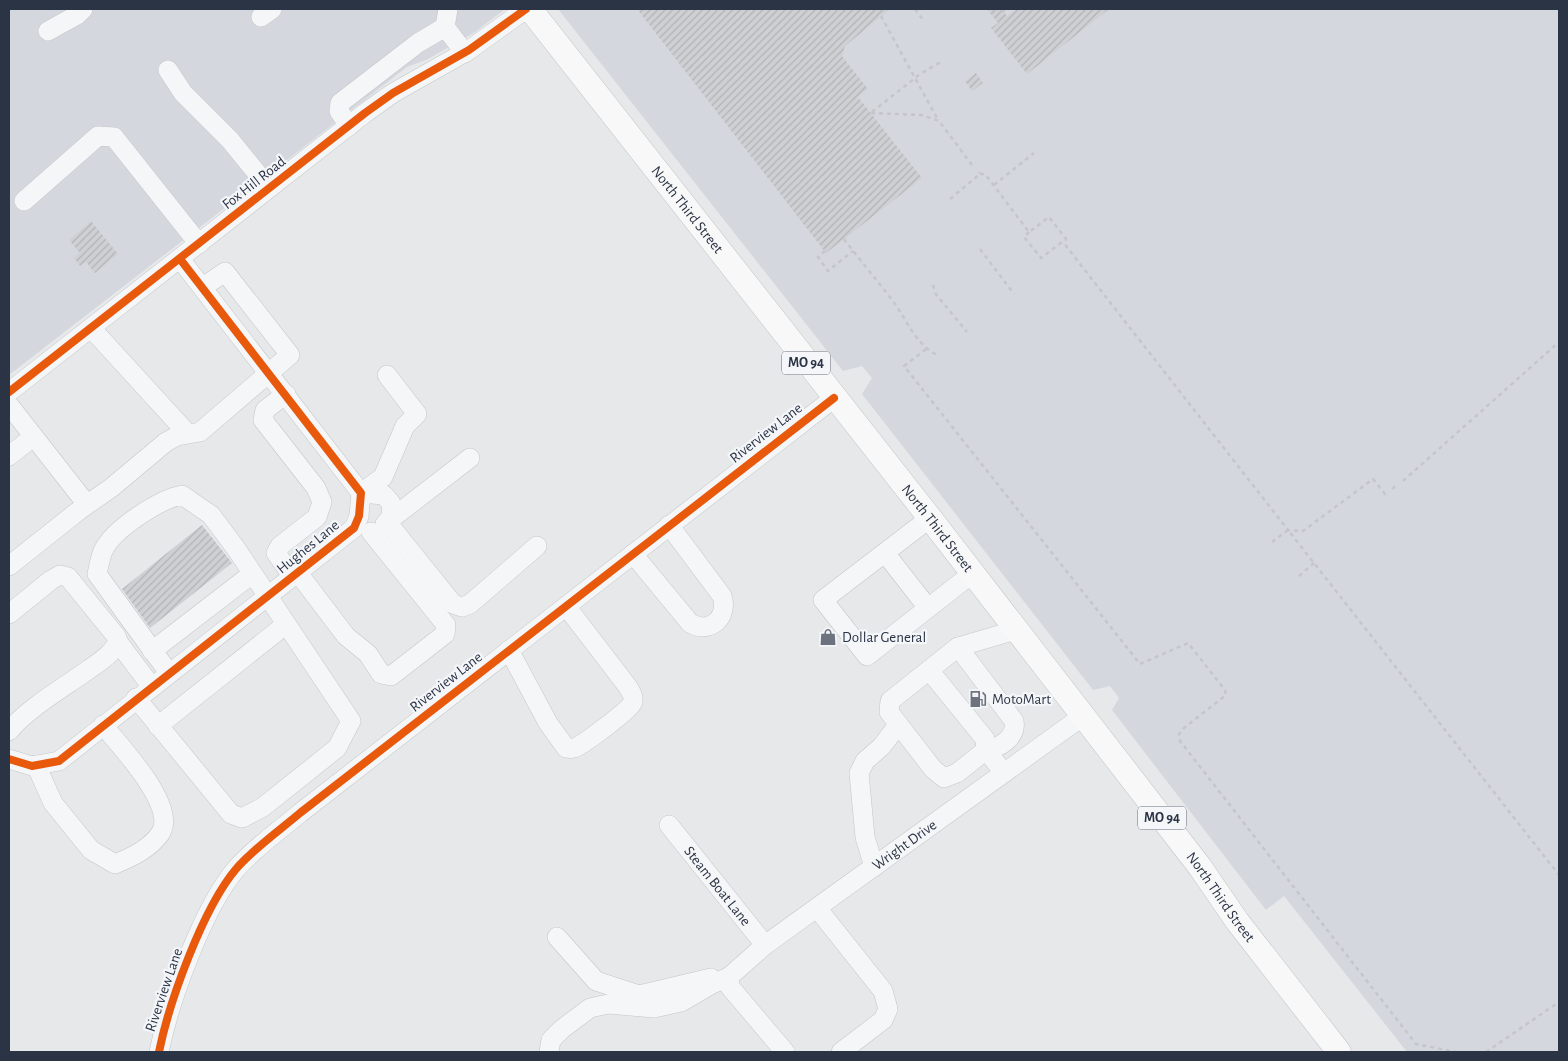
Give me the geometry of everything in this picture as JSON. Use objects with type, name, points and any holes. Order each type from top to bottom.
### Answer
[{"type":"main road","name":"North Third Street","points":[[528,9],[973,573],[1200,867],[1238,922],[1333,1050]]},
{"type":"street","points":[[48,31],[77,15],[83,9]]},
{"type":"street","name":"Fox Hill Road","points":[[9,392],[393,93],[465,53],[528,9]]},
{"type":"street","points":[[349,126],[339,111],[340,103],[442,23],[465,53]]},
{"type":"street","points":[[168,70],[184,93],[230,140],[269,188]]},
{"type":"street","points":[[24,201],[98,136],[114,137],[199,244]]},
{"type":"street","points":[[180,259],[361,493],[384,495],[391,503],[392,516],[379,527]]},
{"type":"street","points":[[9,566],[111,488],[166,442],[187,433],[200,432],[290,355],[225,272],[203,287]]},
{"type":"street","points":[[91,328],[187,433]]},
{"type":"street","points":[[361,493],[382,477],[406,426],[417,414],[387,375]]},
{"type":"street","points":[[286,394],[265,410],[263,420],[316,488],[322,502],[317,517],[280,546],[276,553],[346,636],[368,654],[381,674],[391,676],[445,634],[446,625],[379,527]]},
{"type":"street","name":"Riverview Lane","points":[[159,1052],[164,1028],[194,945],[222,891],[237,868],[300,813],[834,398]]},
{"type":"street","points":[[9,406],[85,502],[85,506]]},
{"type":"street","points":[[9,456],[33,437]]},
{"type":"street","points":[[379,527],[470,458]]},
{"type":"street","name":"Hughes Lane","points":[[9,759],[36,765],[59,761],[151,686],[354,528],[359,516],[361,493]]},
{"type":"street","points":[[136,698],[231,814],[242,818],[263,807],[337,748],[351,722],[211,516],[182,495],[168,498],[131,520],[104,549],[97,574],[169,672]]},
{"type":"street","points":[[930,518],[823,600],[867,656],[973,573]]},
{"type":"street","points":[[633,554],[690,623],[698,628],[710,627],[722,617],[725,606],[722,596],[669,526]]},
{"type":"street","points":[[379,527],[453,604],[462,607],[470,604],[537,546]]},
{"type":"street","name":"Hughes Lane","points":[[350,531],[362,534],[379,527]]},
{"type":"street","points":[[885,553],[928,608]]},
{"type":"street","points":[[152,651],[252,574]]},
{"type":"street","points":[[9,614],[51,580],[60,575],[68,578],[116,636],[118,642],[151,686]]},
{"type":"street","points":[[509,650],[548,723],[566,748],[573,749],[600,730],[632,704],[633,698],[628,687],[566,606]]},
{"type":"street","points":[[158,726],[285,625]]},
{"type":"street","points":[[958,647],[1014,721],[1015,728],[1013,734],[997,748],[986,750],[957,773],[944,778],[933,769],[898,725],[889,712],[890,701],[958,647],[1016,630]]},
{"type":"street","points":[[9,731],[102,660],[118,642]]},
{"type":"street","points":[[929,670],[985,739],[986,750],[1004,773]]},
{"type":"street","name":"Wright Drive","points":[[732,975],[766,945],[1083,716]]},
{"type":"street","points":[[36,765],[53,803],[91,850],[115,864],[140,853],[161,833],[163,816],[151,784],[103,725]]},
{"type":"street","points":[[874,867],[865,837],[859,773],[865,761],[882,746],[898,725]]},
{"type":"street","name":"Steam Boat Lane","points":[[669,825],[766,945]]},
{"type":"street","points":[[817,908],[883,992],[888,1009],[883,1020],[841,1052]]},
{"type":"street","points":[[557,938],[596,981],[639,995],[732,975]]},
{"type":"street","points":[[549,1052],[551,1040],[562,1029],[590,1008],[608,1004],[654,1008],[669,1006],[732,975]]},
{"type":"street","points":[[732,975],[730,987],[785,1052]]},
{"type":"path","points":[[915,9],[924,21]]},
{"type":"path","points":[[1002,9],[1008,15]]},
{"type":"path","points":[[881,16],[939,121],[972,165]]},
{"type":"path","points":[[939,121],[922,115],[871,112],[914,78],[941,62]]},
{"type":"path","points":[[994,185],[1034,153]]},
{"type":"path","points":[[950,199],[979,173],[985,174],[1029,232]]},
{"type":"path","points":[[1066,239],[1041,258],[1024,236],[1049,217],[1066,239],[1066,246],[1559,875]]},
{"type":"path","points":[[844,239],[894,302],[902,318],[926,349],[937,355]]},
{"type":"path","points":[[980,249],[1014,294]]},
{"type":"path","points":[[825,251],[818,257],[828,270],[853,251]]},
{"type":"path","points":[[933,285],[935,293],[968,332]]},
{"type":"path","points":[[1403,481],[1559,342]]},
{"type":"path","points":[[926,349],[904,366],[1140,664],[1188,643],[1225,690],[1226,695],[1184,728],[1179,734],[1180,741],[1416,1044],[1456,1052]]},
{"type":"path","points":[[1272,542],[1288,530],[1303,531],[1373,479],[1385,494],[1388,492]]},
{"type":"path","points":[[1392,489],[1397,485]]},
{"type":"path","points":[[1298,576],[1314,563]]},
{"type":"path","points":[[1486,1052],[1559,1002]]},
{"type":"shaded area","points":[[9,9],[505,9],[475,32],[428,59],[407,67],[9,375]]},
{"type":"shaded area","points":[[558,9],[1559,9],[1559,1052],[1407,1052],[1284,896],[1266,910],[1112,710],[1119,698],[1110,686],[1093,690],[862,394],[872,378],[862,366],[843,371]]},
{"type":"building","points":[[637,9],[890,9],[845,46],[842,56],[868,89],[858,97],[922,178],[826,253]]},
{"type":"building","points":[[987,9],[1001,9],[1007,16],[1016,9],[1109,9],[1027,74],[991,28],[998,23]]},
{"type":"building","points":[[976,73],[983,83],[972,91],[965,81]]},
{"type":"building","points":[[91,221],[118,254],[95,273],[86,262],[80,266],[74,258],[80,253],[69,240]]},
{"type":"building","points":[[202,525],[232,563],[150,628],[122,589]]},
{"type":"cycle path","points":[[9,392],[365,113],[393,93],[469,50],[526,9]]},
{"type":"cycle path","points":[[9,759],[32,766],[59,761],[354,528],[359,516],[361,493],[180,259]]},
{"type":"cycle path","points":[[159,1052],[179,982],[211,907],[236,869],[250,854],[300,813],[834,398]]},
{"type":"place","name":"Dollar General","points":[[828,637]]},
{"type":"place","name":"MotoMart","points":[[978,699]]}]
